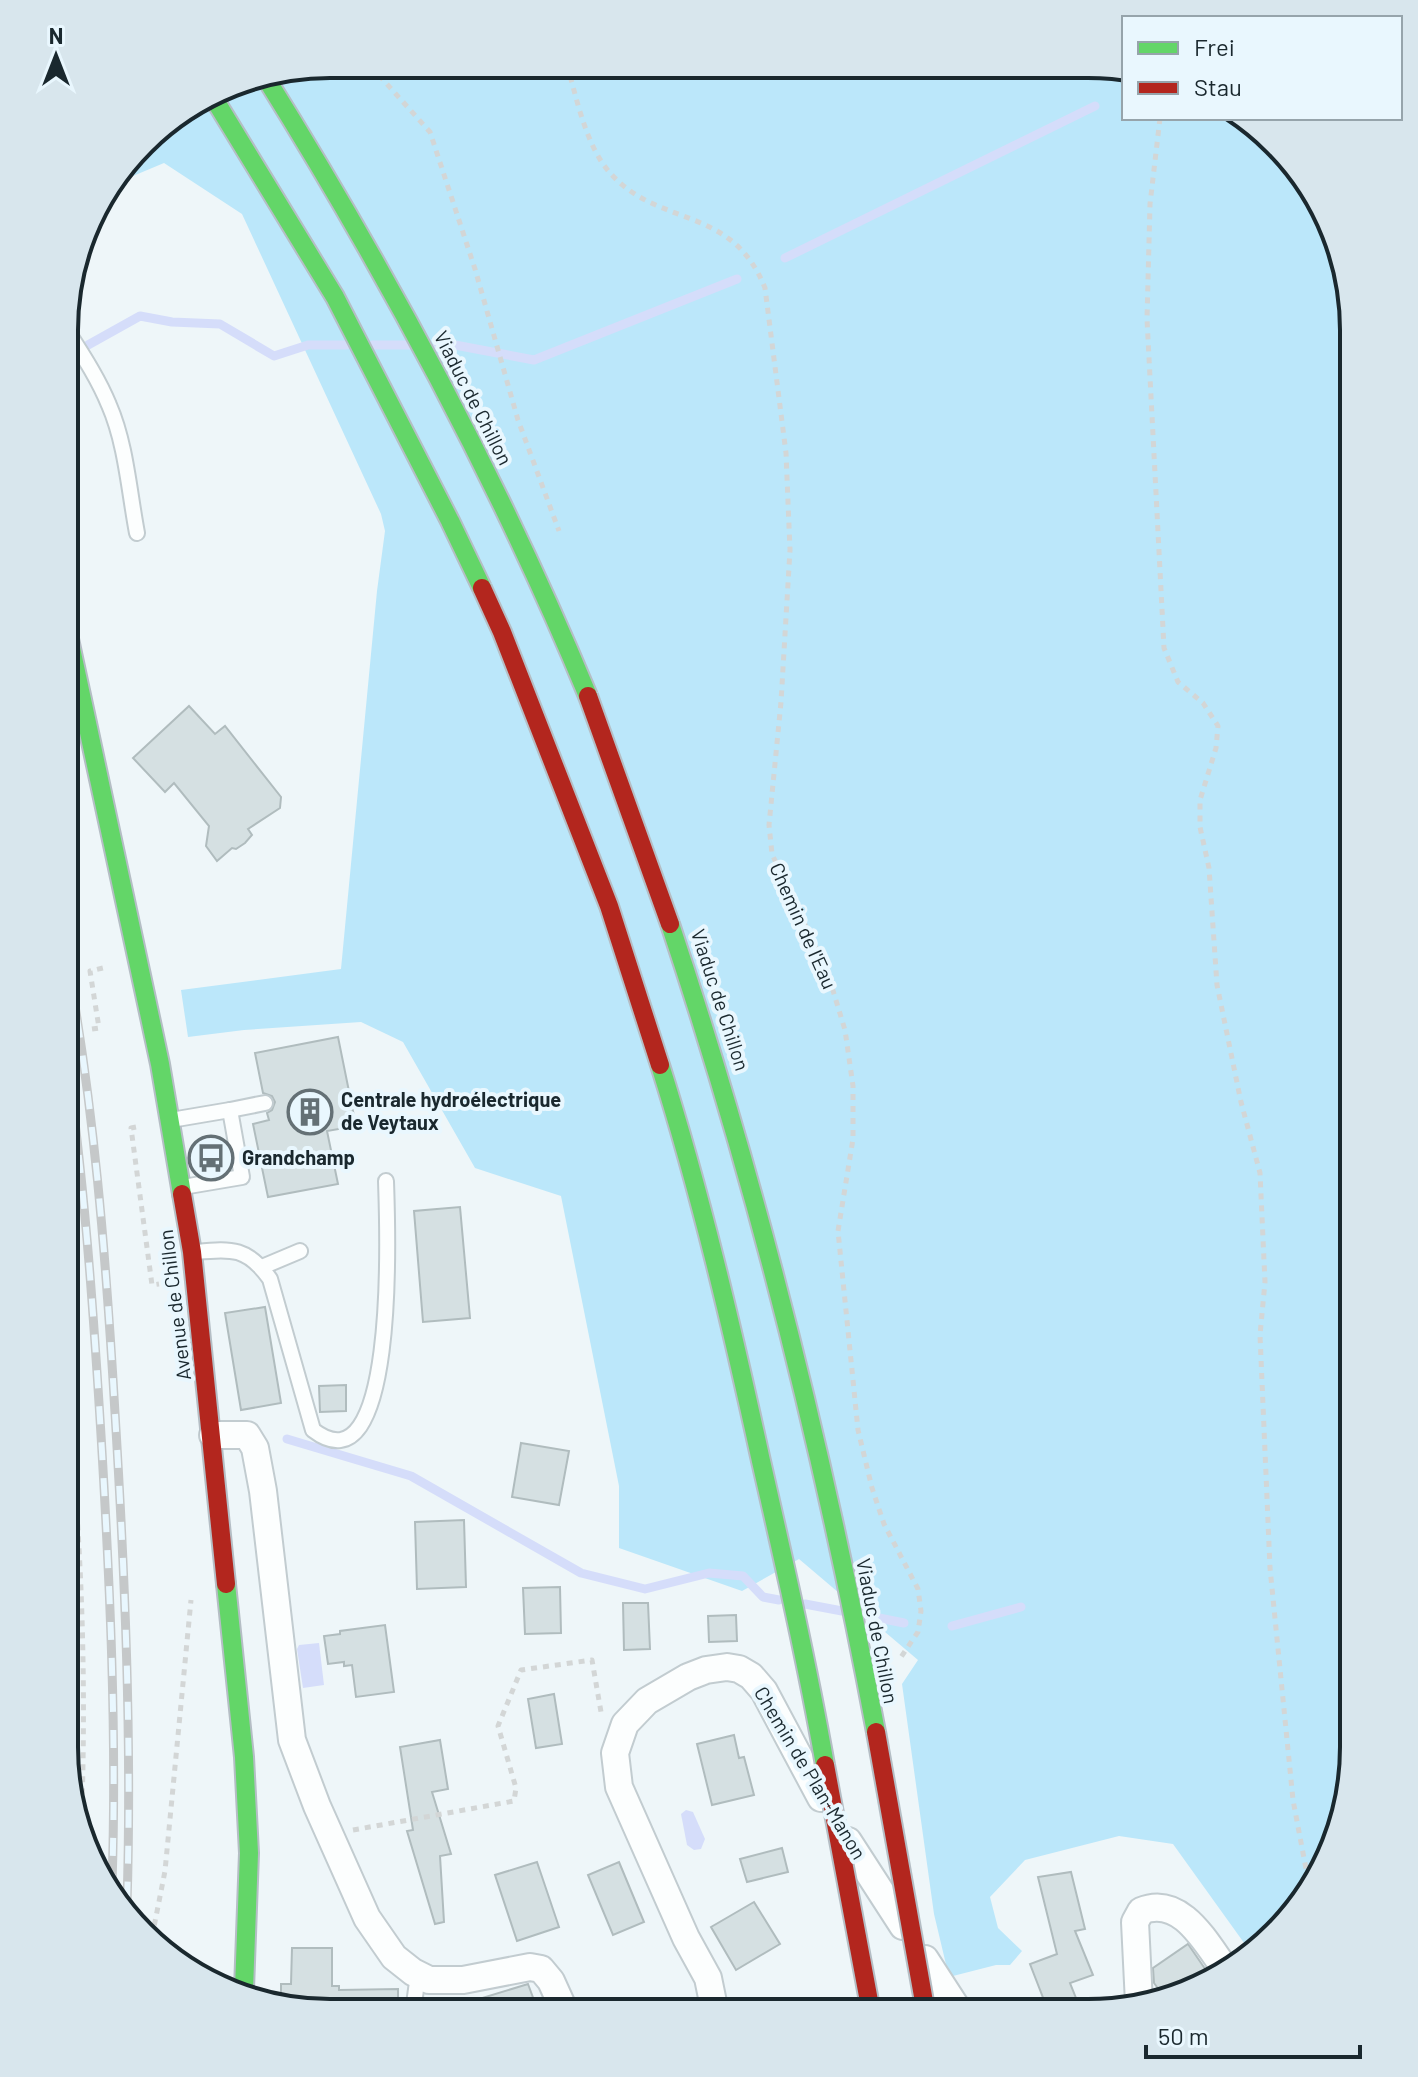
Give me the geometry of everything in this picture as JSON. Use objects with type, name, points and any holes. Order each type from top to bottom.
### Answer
[{"type":"main road","name":"Viaduc de Chillon","points":[[270,86],[373,257],[486,471],[591,704],[671,919],[734,1118],[793,1347],[861,1657],[923,1999]]},
{"type":"main road","points":[[218,105],[335,297],[450,521],[502,632],[609,906],[673,1107],[710,1240],[743,1378],[808,1671],[869,1999]]},
{"type":"main road","name":"Avenue de Chillon","points":[[78,682],[171,1120],[192,1252],[213,1435],[246,1798],[249,1853],[244,1984]]},
{"type":"street","points":[[213,1435],[242,1433],[250,1438],[255,1448],[263,1491],[290,1730],[302,1770],[373,1930],[394,1957],[429,1980],[449,1981],[536,1967],[547,1976],[558,1999]]},
{"type":"street","name":"Chemin de Plan-Manon","points":[[618,1738],[625,1724],[641,1707],[688,1677],[727,1667],[751,1676],[764,1691],[812,1786],[951,1999]]},
{"type":"street","points":[[618,1738],[615,1768],[619,1787],[686,1938],[708,1978],[712,1999]]},
{"type":"street","points":[[1139,1993],[1135,1922],[1141,1911],[1149,1907],[1158,1906],[1179,1913],[1190,1922],[1219,1961]]},
{"type":"lane","points":[[78,348],[110,407],[120,439],[137,533]]},
{"type":"lane","points":[[171,1120],[265,1103]]},
{"type":"lane","points":[[183,1187],[242,1177],[230,1110]]},
{"type":"lane","points":[[192,1252],[236,1251],[246,1254],[262,1267],[270,1279],[313,1430],[322,1437],[344,1439],[362,1425],[371,1406],[388,1305],[386,1181]]},
{"type":"lane","points":[[262,1267],[300,1251]]},
{"type":"lane","points":[[415,1999],[418,1975]]},
{"type":"path","name":"Chemin de l'Eau","points":[[571,78],[586,130],[608,171],[631,192],[721,231],[757,267],[765,288],[786,453],[790,550],[781,702],[769,825],[772,854],[828,974],[845,1030],[853,1086],[853,1139],[838,1231],[858,1430],[884,1524],[918,1589],[921,1611],[918,1632],[891,1671]]},
{"type":"path","points":[[1160,120],[1150,204],[1147,319],[1164,648],[1178,682],[1203,703],[1218,726],[1216,748],[1200,800],[1200,827],[1209,868],[1217,985],[1241,1102],[1260,1173],[1265,1282],[1260,1335],[1270,1568],[1293,1800],[1306,1871]]},
{"type":"path","points":[[92,1029],[99,1028],[90,971],[108,967]]},
{"type":"path","points":[[138,1127],[131,1128],[152,1285],[159,1284]]},
{"type":"path","points":[[78,1572],[85,1741],[83,1793]]},
{"type":"path","points":[[154,1926],[165,1871],[191,1599]]},
{"type":"path","points":[[329,1834],[514,1801],[516,1788],[498,1726],[521,1670],[592,1660],[603,1728],[618,1738]]},
{"type":"shaded area","points":[[1088,78],[1122,80],[1122,120],[1226,120],[1254,141],[1297,190],[1327,249],[1338,297],[1340,330],[1339,1763],[1327,1828],[1314,1858],[1277,1913],[1244,1943],[1173,1844],[1119,1836],[1025,1860],[990,1897],[998,1928],[1022,1951],[1010,1965],[996,1965],[949,1977],[934,1914],[902,1684],[918,1660],[799,1559],[742,1591],[619,1548],[619,1486],[561,1196],[475,1168],[403,1042],[361,1022],[188,1037],[181,990],[341,969],[385,531],[381,514],[242,214],[164,163],[130,177],[164,141],[204,112],[249,91],[297,80]]},
{"type":"shaded area","points":[[319,1643],[324,1685],[303,1688],[297,1649],[299,1645]]},
{"type":"shaded area","points":[[686,1810],[693,1812],[705,1839],[701,1849],[694,1850],[687,1845],[681,1814]]},
{"type":"building","points":[[189,706],[215,734],[225,726],[281,797],[280,808],[248,829],[252,835],[245,843],[232,848],[217,861],[206,846],[209,826],[174,783],[165,792],[133,758]]},
{"type":"building","name":"Centrale hydroélectrique de Veytaux","points":[[338,1037],[356,1126],[327,1131],[338,1184],[268,1197],[253,1124],[269,1120],[267,1113],[275,1102],[272,1096],[263,1093],[255,1053]]},
{"type":"building","points":[[460,1207],[470,1318],[423,1322],[414,1211]]},
{"type":"building","points":[[265,1307],[281,1403],[241,1410],[225,1313]]},
{"type":"building","points":[[346,1385],[346,1411],[320,1412],[319,1386]]},
{"type":"building","points":[[521,1443],[569,1451],[559,1505],[512,1497]]},
{"type":"building","points":[[464,1520],[466,1587],[417,1589],[415,1522]]},
{"type":"building","points":[[560,1587],[561,1633],[525,1634],[523,1588]]},
{"type":"building","points":[[623,1603],[648,1603],[650,1649],[624,1650]]},
{"type":"building","points":[[736,1615],[737,1641],[709,1642],[708,1616]]},
{"type":"building","points":[[385,1625],[394,1692],[356,1697],[352,1665],[344,1666],[344,1662],[328,1664],[324,1636]]},
{"type":"building","points":[[554,1694],[562,1744],[536,1748],[528,1699]]},
{"type":"building","points":[[734,1735],[739,1758],[744,1757],[754,1795],[712,1805],[697,1744]]},
{"type":"building","points":[[440,1740],[448,1789],[432,1792],[451,1854],[440,1856],[444,1922],[435,1924],[407,1831],[413,1830],[400,1747]]},
{"type":"building","points":[[782,1848],[788,1872],[747,1882],[740,1859]]},
{"type":"building","points":[[537,1862],[559,1927],[517,1941],[495,1875]]},
{"type":"building","points":[[619,1862],[644,1922],[613,1935],[588,1875]]},
{"type":"building","points":[[1071,1872],[1085,1929],[1075,1931],[1093,1975],[1070,1983],[1076,1999],[1044,1999],[1030,1964],[1057,1954],[1038,1877]]},
{"type":"building","points":[[754,1902],[780,1944],[736,1970],[711,1927]]},
{"type":"building","points":[[1188,1944],[1205,1969],[1158,1988],[1154,1983],[1153,1968]]},
{"type":"building","points":[[292,1948],[332,1948],[332,1986],[339,1986],[339,1990],[398,1989],[398,1999],[330,1999],[281,1994],[281,1984],[291,1984]]},
{"type":"building","points":[[528,1984],[534,1999],[479,1999]]},
{"type":"waterway","points":[[785,258],[1095,106]]},
{"type":"waterway","points":[[437,345],[455,345],[534,360],[737,279]]},
{"type":"waterway","points":[[88,345],[140,316],[172,322],[220,324],[274,356],[308,345],[346,345]]},
{"type":"waterway","points":[[373,345],[410,345]]},
{"type":"waterway","points":[[287,1439],[411,1476],[581,1573],[645,1589],[709,1573],[743,1576],[763,1597],[779,1600]]},
{"type":"waterway","points":[[805,1604],[842,1611]]},
{"type":"waterway","points":[[952,1626],[1021,1607]]},
{"type":"waterway","points":[[864,1615],[904,1623]]},
{"type":"railway","points":[[78,1026],[103,1238],[122,1536],[129,1781],[127,1895]]},
{"type":"railway","points":[[78,1144],[95,1338],[110,1603],[112,1872]]},
{"type":"traffic: fast","points":[[271,86],[354,225],[439,379],[517,535],[588,696]]},
{"type":"traffic: fast","points":[[218,105],[335,297],[482,588]]},
{"type":"traffic: fast","points":[[78,681],[160,1064],[182,1194]]},
{"type":"traffic: fast","points":[[670,924],[732,1123],[787,1325],[835,1528],[876,1732]]},
{"type":"traffic: fast","points":[[660,1065],[727,1312],[795,1613],[825,1765]]},
{"type":"traffic: fast","points":[[226,1584],[244,1757],[249,1853],[244,1984]]},
{"type":"traffic: jam","points":[[482,588],[609,906],[660,1065]]},
{"type":"traffic: jam","points":[[588,696],[670,924]]},
{"type":"traffic: jam","points":[[182,1194],[192,1252],[226,1584]]},
{"type":"traffic: jam","points":[[876,1732],[924,1999]]},
{"type":"traffic: jam","points":[[825,1765],[869,1999]]},
{"type":"place","name":"Centrale hydroélectrique de Veytaux","points":[[310,1112]]},
{"type":"place","name":"Grandchamp","points":[[211,1158]]}]
